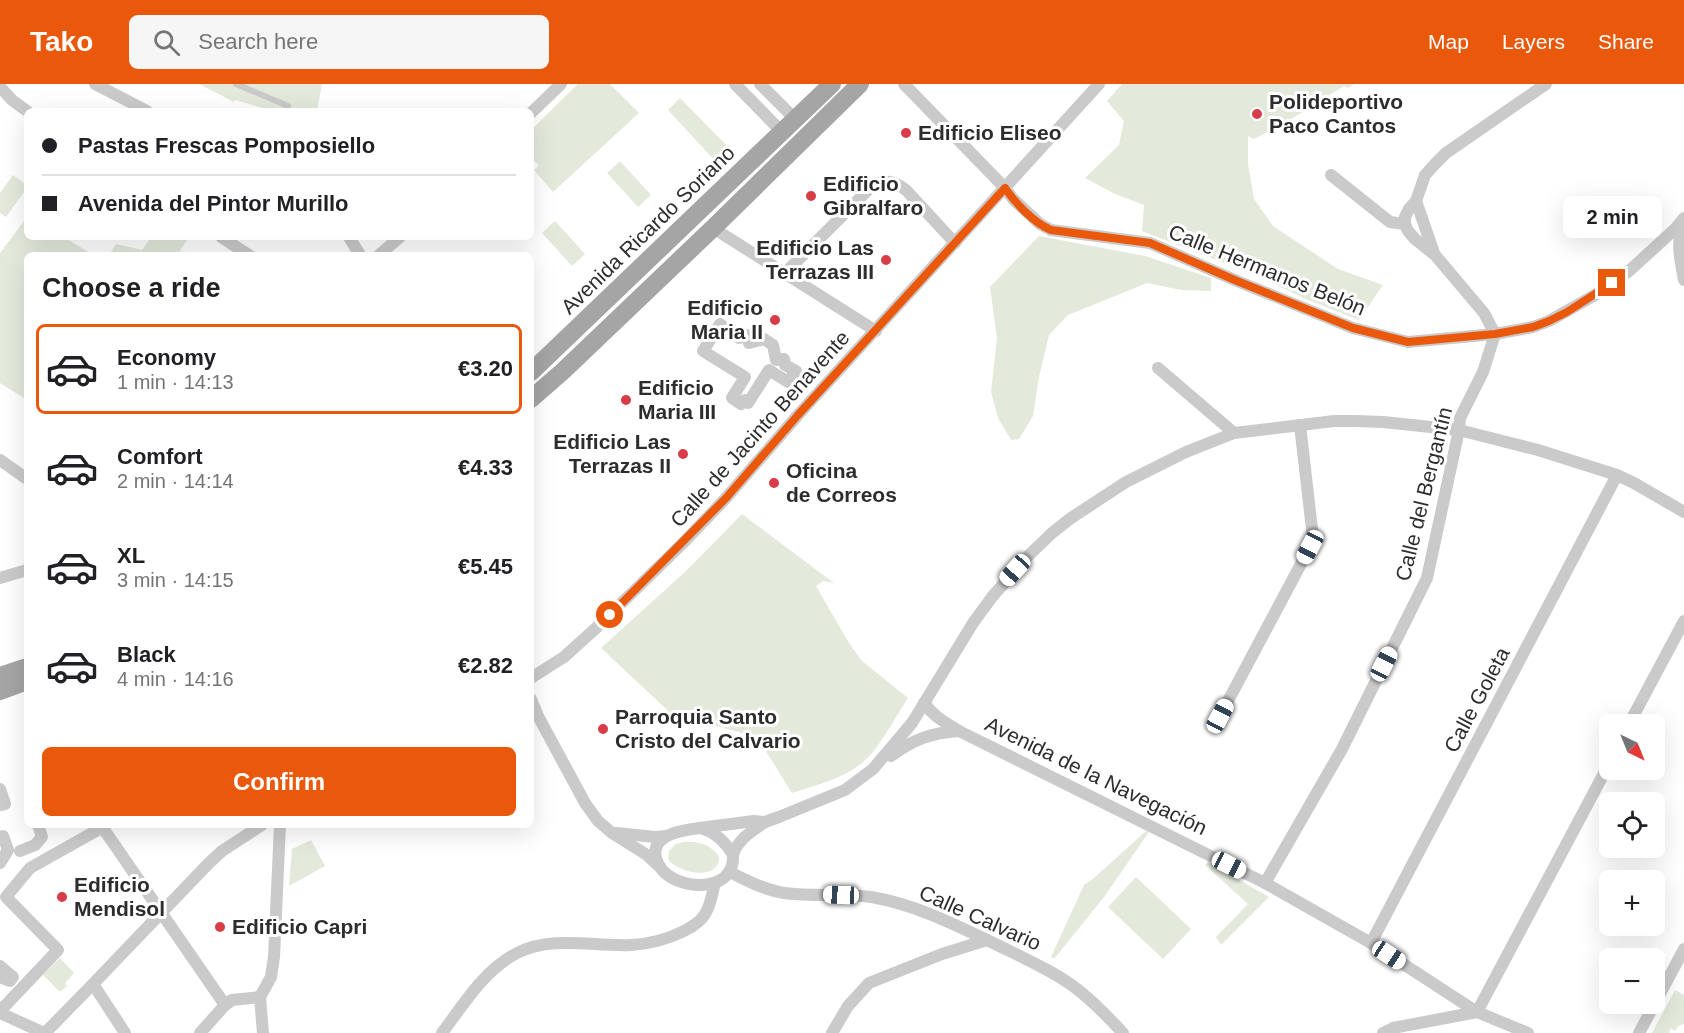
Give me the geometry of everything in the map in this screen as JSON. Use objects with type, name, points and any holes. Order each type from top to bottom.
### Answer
[{"type":"main road","name":"Avenida Ricardo Soriano","points":[[534,369],[790,128],[832,84]]},
{"type":"main road","name":"Avenida Ricardo Soriano","points":[[534,396],[570,365],[713,228],[860,84]]},
{"type":"main road","points":[[790,128],[820,123]]},
{"type":"main road","name":"Avenida Ricardo Soriano","points":[[646,292],[660,266],[786,144],[790,128]]},
{"type":"main road","points":[[0,676],[24,668]]},
{"type":"main road","points":[[0,691],[24,682]]},
{"type":"street","points":[[95,84],[141,108]]},
{"type":"street","points":[[534,110],[561,84]]},
{"type":"street","points":[[735,84],[790,128]]},
{"type":"street","points":[[760,84],[790,128]]},
{"type":"street","name":"Calle Hermanos Belón","points":[[904,84],[1013,199],[1046,228],[1150,243],[1353,328],[1408,342],[1495,334],[1533,327],[1549,321],[1586,300],[1629,271],[1684,218]]},
{"type":"street","name":"Calle de Jacinto Benavente","points":[[534,676],[564,657],[625,600],[726,498],[798,415],[1099,84]]},
{"type":"street","points":[[1495,334],[1484,313],[1435,255],[1408,231],[1405,217],[1416,201],[1425,175],[1446,153],[1546,84]]},
{"type":"street","points":[[0,87],[24,109]]},
{"type":"street","points":[[1331,175],[1390,222],[1405,224]]},
{"type":"street","points":[[785,273],[873,185],[881,182],[897,183],[906,190],[955,243]]},
{"type":"street","points":[[1416,201],[1435,255]]},
{"type":"street","points":[[1684,218],[1678,247],[1684,280]]},
{"type":"street","points":[[713,228],[876,331]]},
{"type":"street","points":[[226,240],[244,252]]},
{"type":"street","points":[[382,252],[396,240]]},
{"type":"street","points":[[720,324],[739,338],[747,335],[749,343],[764,339],[773,345],[776,360],[784,359],[785,365],[796,371],[788,382],[769,370],[748,403],[745,400],[741,404],[732,398],[746,376],[703,351],[720,324]]},
{"type":"street","name":"Calle del Bergantín","points":[[1265,883],[1342,749],[1427,578],[1460,418],[1483,372],[1495,334]]},
{"type":"street","points":[[1158,368],[1234,433]]},
{"type":"street","points":[[534,706],[591,813],[598,821],[612,833],[647,855],[669,876],[684,883],[700,885],[715,883],[730,872],[736,846],[765,822],[845,790],[873,769],[912,723],[973,623],[992,597],[1027,557],[1052,533],[1126,482],[1186,452],[1234,433],[1334,421],[1395,423],[1459,430],[1538,450],[1617,475],[1684,512]]},
{"type":"street","points":[[1220,716],[1313,538],[1300,425]]},
{"type":"street","points":[[0,460],[24,472]]},
{"type":"street","name":"Calle Goleta","points":[[1371,943],[1617,475]]},
{"type":"street","points":[[0,578],[24,571]]},
{"type":"street","points":[[1634,714],[1684,621]]},
{"type":"street","name":"Avenida de la Navegación","points":[[924,704],[937,717],[959,731],[1265,883],[1371,943],[1477,1012],[1528,1033]]},
{"type":"street","name":"Avenida de la Navegación","points":[[873,769],[902,748],[927,735],[959,731]]},
{"type":"street","points":[[1383,1033],[1393,1028],[1477,1012],[1600,780]]},
{"type":"street","points":[[0,789],[5,804],[0,805]]},
{"type":"street","points":[[612,833],[655,837],[682,830],[754,821],[765,822]]},
{"type":"street","points":[[20,851],[35,844],[42,837],[39,828]]},
{"type":"street","points":[[100,828],[30,868],[6,897],[58,950],[0,1012],[44,1033],[208,864],[222,851],[257,828]]},
{"type":"street","points":[[104,828],[225,1005]]},
{"type":"street","points":[[263,1033],[260,997],[271,977],[274,957],[279,828]]},
{"type":"street","points":[[700,828],[718,837],[733,855]]},
{"type":"street","points":[[0,863],[8,850],[1,834]]},
{"type":"street","points":[[660,867],[655,852],[660,841],[666,836]]},
{"type":"street","name":"Calle Calvario","points":[[730,872],[761,887],[785,893],[860,896],[894,902],[940,918],[1057,975],[1077,988],[1123,1033]]},
{"type":"street","points":[[442,1033],[490,971],[518,952],[552,943],[646,944],[675,935],[689,929],[705,915],[715,883]]},
{"type":"street","points":[[832,1033],[848,1006],[869,983],[942,954],[987,940]]},
{"type":"street","points":[[1640,1033],[1684,949]]},
{"type":"street","points":[[0,966],[13,977],[10,981],[0,977]]},
{"type":"street","points":[[93,984],[125,1033]]},
{"type":"street","points":[[200,1033],[232,1000],[260,997]]},
{"type":"lane","points":[[236,84],[288,106]]},
{"type":"shaded area","points":[[199,84],[322,84],[318,108],[263,108],[235,100],[234,102]]},
{"type":"shaded area","points":[[578,84],[610,84],[639,113],[553,192],[534,170],[539,166],[534,160],[534,127]]},
{"type":"shaded area","points":[[1122,84],[1354,84],[1348,88],[1344,86],[1285,123],[1254,139],[1248,136],[1248,164],[1254,199],[1273,226],[1338,269],[1383,285],[1359,320],[1255,275],[1142,231],[1144,205],[1115,194],[1085,178],[1119,145],[1124,121],[1107,101]]},
{"type":"shaded area","points":[[680,98],[731,150],[717,163],[668,110]]},
{"type":"shaded area","points":[[620,161],[651,195],[638,207],[607,173]]},
{"type":"shaded area","points":[[13,175],[24,183],[24,192],[6,217],[0,213],[0,193]]},
{"type":"shaded area","points":[[24,221],[24,240],[69,240],[88,252],[24,252],[24,398],[0,383],[0,253]]},
{"type":"shaded area","points":[[555,221],[585,254],[572,266],[542,233]]},
{"type":"shaded area","points":[[1039,236],[1145,256],[1211,278],[1211,291],[1181,290],[1147,283],[1068,315],[1049,335],[1033,416],[1019,439],[1011,440],[998,418],[991,392],[997,338],[990,287]]},
{"type":"shaded area","points":[[149,240],[187,240],[179,252],[111,252],[116,244],[142,250]]},
{"type":"shaded area","points":[[742,514],[834,583],[823,581],[816,586],[849,643],[862,661],[908,698],[882,740],[864,761],[835,779],[792,793],[757,737],[698,721],[679,721],[601,648],[686,571]]},
{"type":"shaded area","points":[[1146,831],[1149,832],[1104,897],[1054,959],[1051,957],[1084,885]]},
{"type":"shaded area","points":[[311,840],[325,866],[289,886],[292,849]]},
{"type":"shaded area","points":[[683,842],[708,846],[719,857],[718,865],[713,870],[698,873],[673,864],[668,859],[669,851],[676,844]]},
{"type":"shaded area","points":[[1208,862],[1269,897],[1221,945],[1216,937],[1248,904],[1205,865]]},
{"type":"shaded area","points":[[1136,877],[1191,929],[1163,959],[1108,907]]},
{"type":"shaded area","points":[[60,958],[74,973],[65,983],[67,986],[60,992],[43,975]]},
{"type":"shaded area","points":[[1675,990],[1684,995],[1684,1024],[1678,1026],[1675,1031],[1671,1028],[1669,1033],[1652,1033],[1662,1014],[1665,1014],[1665,1009]]},
{"type":"place","name":"Polideportivo Paco Cantos","points":[[1257,114]]},
{"type":"place","name":"Edificio Eliseo","points":[[906,133]]},
{"type":"place","name":"Edificio Gibralfaro","points":[[811,196]]},
{"type":"place","name":"Edificio Las Terrazas III","points":[[886,260]]},
{"type":"place","name":"Edificio Maria II","points":[[775,320]]},
{"type":"place","name":"Edificio Maria III","points":[[626,400]]},
{"type":"place","name":"Edificio Las Terrazas II","points":[[683,454]]},
{"type":"place","name":"Oficina de Correos","points":[[774,483]]},
{"type":"place","name":"Parroquia Santo Cristo del Calvario","points":[[603,729]]},
{"type":"place","name":"Edificio Mendisol","points":[[62,897]]},
{"type":"place","name":"Edificio Capri","points":[[220,927]]},
{"type":"route","points":[[610,615],[726,498],[798,415],[1005,188],[1013,199],[1040,224],[1051,230],[1150,243],[1353,328],[1408,342],[1495,334],[1533,327],[1567,312],[1612,283]]}]
